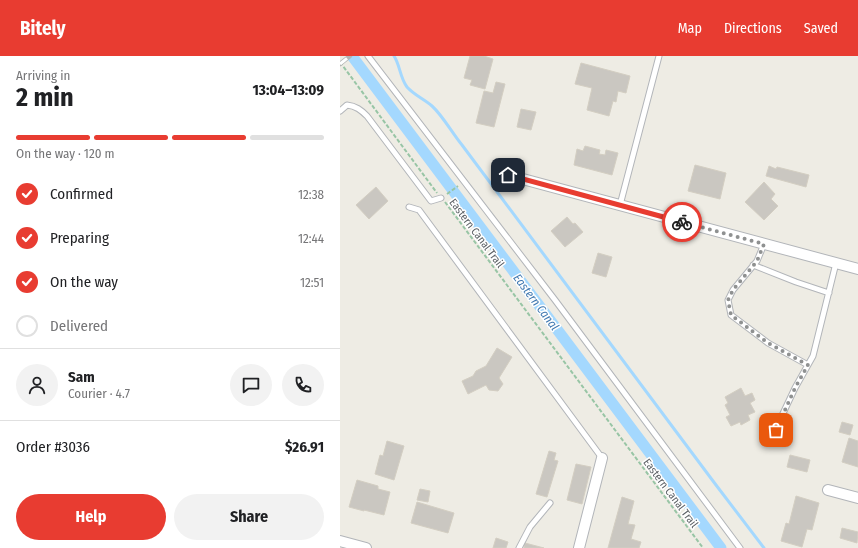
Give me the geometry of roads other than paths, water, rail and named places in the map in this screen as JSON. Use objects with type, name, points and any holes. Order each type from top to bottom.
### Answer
[{"type":"street","points":[[508,175],[858,269]]},
{"type":"street","points":[[579,548],[602,458]]},
{"type":"street","points":[[828,490],[858,498]]},
{"type":"street","points":[[340,541],[366,548]]},
{"type":"lane","points":[[368,56],[555,300],[740,548]]},
{"type":"lane","points":[[620,205],[659,56]]},
{"type":"lane","points":[[340,111],[348,105],[360,109],[367,116],[431,201],[441,198]]},
{"type":"lane","points":[[409,207],[419,210],[602,458]]},
{"type":"lane","points":[[764,244],[757,261],[733,290],[728,300],[731,315],[768,343],[808,365]]},
{"type":"lane","points":[[769,443],[795,388],[813,356],[836,263]]},
{"type":"lane","points":[[753,266],[829,293]]},
{"type":"lane","points":[[519,548],[530,527],[550,503]]},
{"type":"waterway","name":"Eastern Canal","points":[[352,56],[721,548]]},
{"type":"waterway","points":[[394,56],[407,87],[432,106],[440,115],[764,548]]},
{"type":"railway","points":[[340,64],[350,56]]}]
